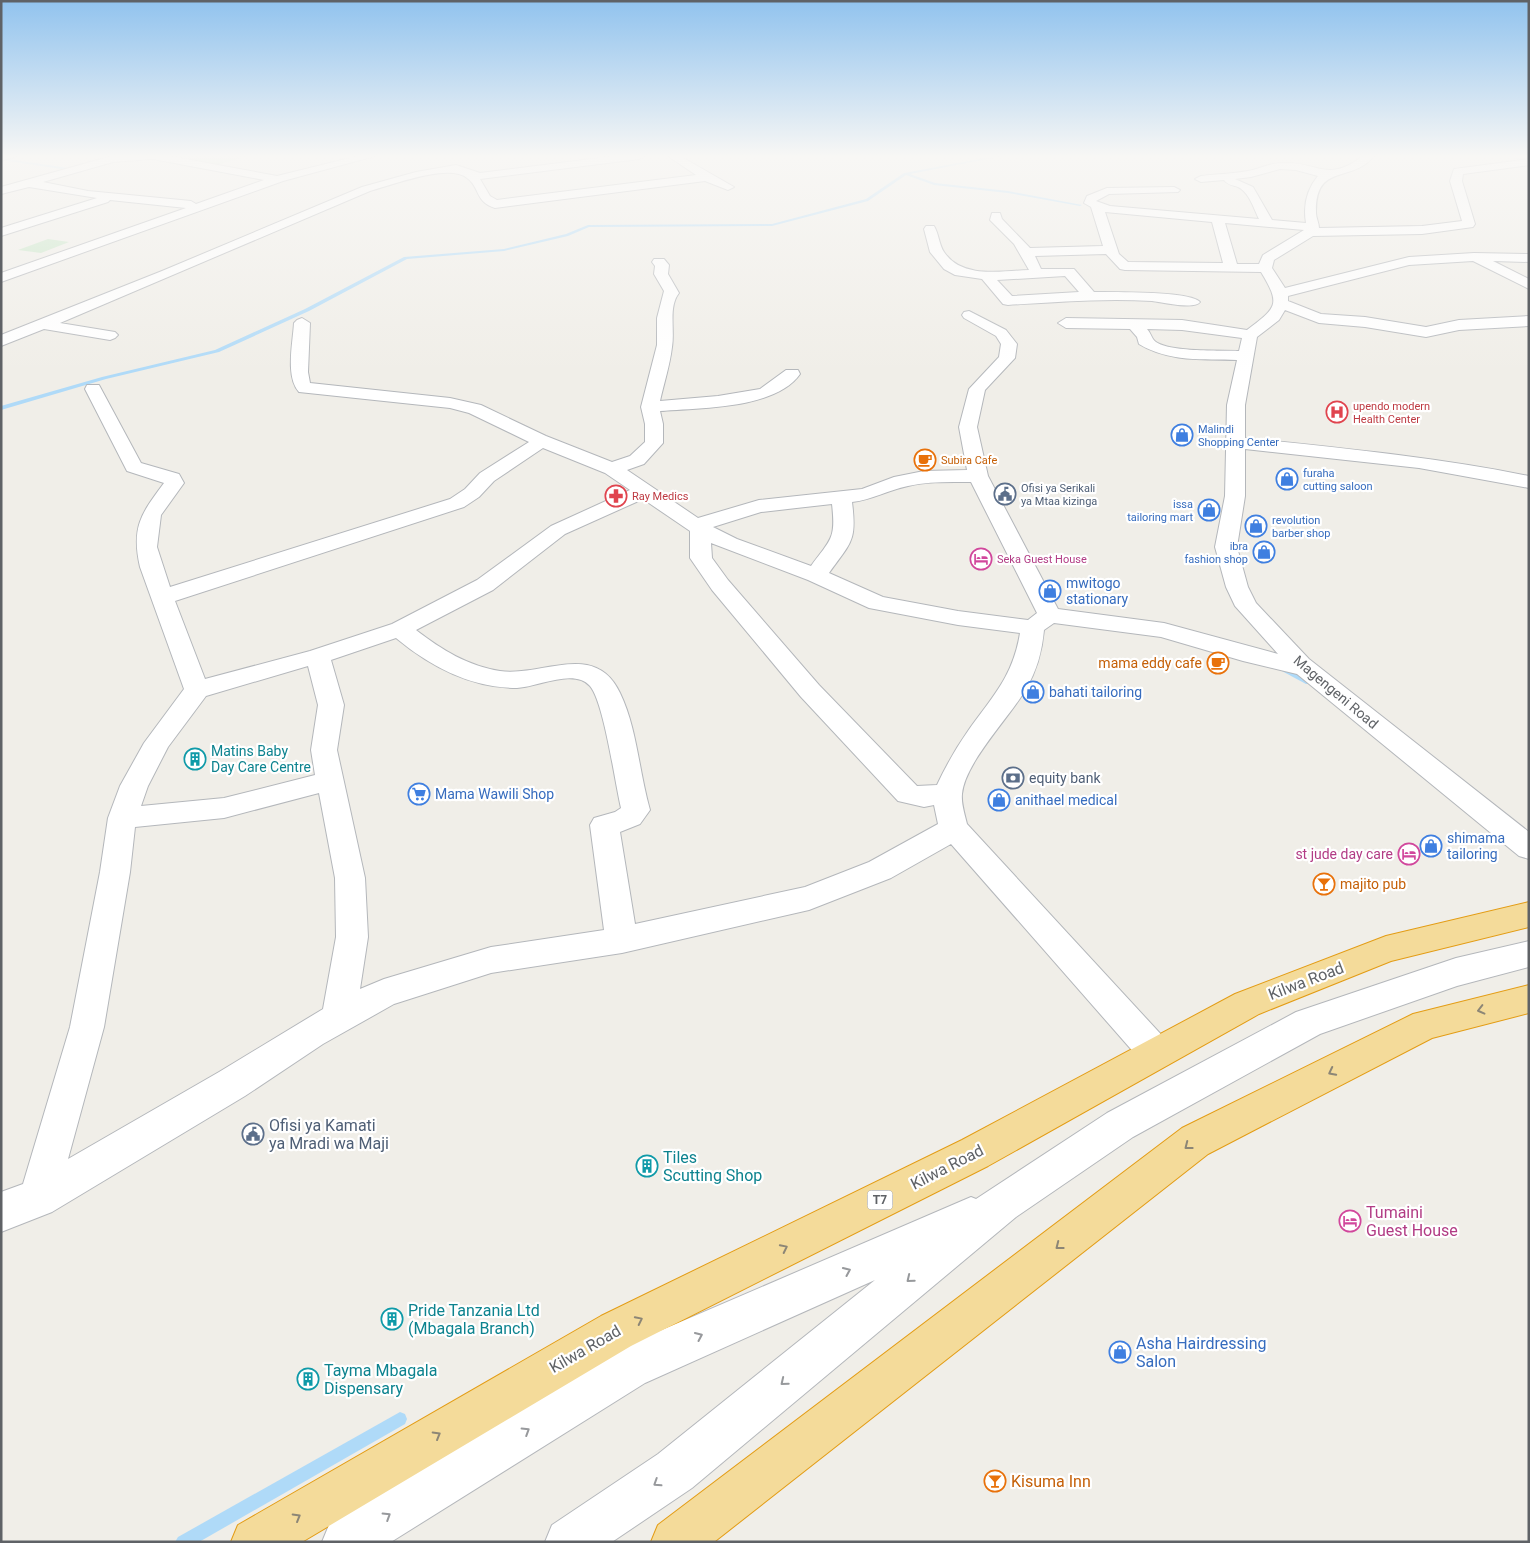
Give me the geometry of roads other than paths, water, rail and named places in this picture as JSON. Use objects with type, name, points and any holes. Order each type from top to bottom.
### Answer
[{"type":"highway","name":"Kilwa Road","points":[[254,1542],[616,1331],[975,1153],[1247,1004],[1386,949],[1529,914]]},
{"type":"highway","points":[[675,1542],[1195,1140],[1425,1025],[1529,999]]},
{"type":"street","points":[[1,232],[14,228]]},
{"type":"street","points":[[1,278],[139,228]]},
{"type":"street","points":[[1,341],[275,228]]},
{"type":"street","points":[[1007,228],[1028,252],[1038,274]]},
{"type":"street","points":[[1104,228],[1110,250],[1116,260],[1125,266],[1190,285]]},
{"type":"street","points":[[1220,228],[1231,267]]},
{"type":"street","points":[[1306,228],[1422,230],[1438,228]]},
{"type":"street","points":[[930,229],[937,252],[949,266],[960,272],[986,276],[1069,272],[1090,296]]},
{"type":"street","points":[[1264,268],[1268,258],[1312,229]]},
{"type":"street","points":[[1028,252],[1110,250]]},
{"type":"street","points":[[1281,298],[1360,272],[1409,261],[1474,257],[1529,258]]},
{"type":"street","points":[[1474,257],[1529,285]]},
{"type":"street","points":[[612,469],[638,460],[654,443],[654,424],[650,407],[665,345],[665,318],[669,294],[672,293],[661,274],[662,265],[659,262]]},
{"type":"street","points":[[986,276],[1008,301],[1090,296],[1151,297],[1190,285],[1231,267],[1264,268]]},
{"type":"street","points":[[1264,268],[1281,298],[1319,318],[1365,322],[1426,332],[1459,325],[1529,321]]},
{"type":"street","points":[[1182,326],[1190,285]]},
{"type":"street","points":[[1114,297],[1127,323],[1145,336],[1145,341],[1165,350],[1247,345],[1274,317],[1281,298]]},
{"type":"street","points":[[969,315],[1001,333],[1008,344],[1007,358],[977,389],[968,428],[978,476],[1041,622],[1024,669],[1007,701],[964,755],[948,793],[953,828],[1156,1053]]},
{"type":"street","points":[[1066,323],[1127,323],[1182,326],[1247,345]]},
{"type":"street","points":[[302,324],[300,372],[302,385],[305,388],[450,403],[475,409],[540,440],[612,469],[697,527],[729,544],[816,575],[877,603],[958,618],[1164,630],[1252,656],[1304,668]]},
{"type":"street","points":[[41,325],[110,335]]},
{"type":"street","name":"Magengeni Road","points":[[1247,345],[1236,405],[1235,496],[1226,547],[1232,574],[1246,606],[1304,668],[1529,848]]},
{"type":"street","points":[[650,407],[718,401],[765,393],[792,374]]},
{"type":"street","points":[[93,389],[134,466],[172,478],[174,483],[151,515],[146,547],[151,567],[197,690]]},
{"type":"street","points":[[163,597],[443,509],[472,493],[487,477],[533,448],[540,440]]},
{"type":"street","points":[[1235,442],[1414,461],[1476,470],[1529,482]]},
{"type":"street","points":[[697,527],[759,506],[865,495],[901,481],[924,477],[978,476]]},
{"type":"street","points":[[38,1198],[87,1027],[115,872],[122,818],[134,786],[157,743],[197,690],[252,672],[318,656],[400,629],[452,604],[485,585],[558,530],[645,491]]},
{"type":"street","points":[[816,575],[842,539],[846,528],[841,498]]},
{"type":"street","points":[[697,527],[701,558],[720,585],[810,691],[908,794],[924,797],[948,793]]},
{"type":"street","points":[[400,629],[431,654],[453,668],[508,679],[530,679],[574,670],[584,671],[596,677],[605,688],[619,732],[636,810],[632,816],[623,822],[604,825],[622,940]]},
{"type":"street","points":[[318,656],[331,705],[324,750],[350,878],[352,937],[339,1017]]},
{"type":"street","points":[[122,818],[224,808],[329,781]]},
{"type":"street","points":[[1,1212],[38,1198],[186,1112],[339,1017],[384,993],[491,960],[622,940],[809,898],[880,870],[934,841],[953,828]]},
{"type":"street","points":[[568,1542],[675,1472],[1002,1203],[1120,1125],[1308,1023],[1456,972],[1529,954]]},
{"type":"street","points":[[346,1542],[629,1367],[1002,1203]]},
{"type":"waterway","points":[[1,408],[104,378],[217,351],[307,310],[406,258],[504,250],[567,235],[583,228]]},
{"type":"waterway","points":[[1283,668],[1309,682]]},
{"type":"waterway","points":[[183,1542],[400,1419]]},
{"type":"place","name":"upendo modern Health Center","points":[[1337,412]]},
{"type":"place","name":"Malindi Shopping Center","points":[[1182,435]]},
{"type":"place","name":"Subira Cafe","points":[[925,460]]},
{"type":"place","name":"furaha cutting saloon","points":[[1287,479]]},
{"type":"place","name":"Ofisi ya Serikali ya Mtaa kizinga","points":[[1005,494]]},
{"type":"place","name":"Ray Medics","points":[[616,496]]},
{"type":"place","name":"issa tailoring mart","points":[[1209,510]]},
{"type":"place","name":"revolution barber shop","points":[[1256,526]]},
{"type":"place","name":"ibra fashion shop","points":[[1264,552]]},
{"type":"place","name":"Seka Guest House","points":[[981,559]]},
{"type":"place","name":"mwitogo stationary","points":[[1050,591]]},
{"type":"place","name":"mama eddy cafe","points":[[1218,663]]},
{"type":"place","name":"bahati tailoring","points":[[1033,692]]},
{"type":"place","name":"Matins Baby Day Care Centre","points":[[195,759]]},
{"type":"place","name":"equity bank","points":[[1013,778]]},
{"type":"place","name":"Mama Wawili Shop","points":[[419,794]]},
{"type":"place","name":"anithael medical","points":[[999,800]]},
{"type":"place","name":"shimama tailoring","points":[[1431,846]]},
{"type":"place","name":"st jude day care","points":[[1409,854]]},
{"type":"place","name":"majito pub","points":[[1324,884]]},
{"type":"place","name":"Ofisi ya Kamati ya Mradi wa Maji","points":[[253,1134]]},
{"type":"place","name":"Tiles Scutting Shop","points":[[647,1166]]},
{"type":"place","name":"Tumaini Guest House","points":[[1350,1221]]},
{"type":"place","name":"Pride Tanzania Ltd (Mbagala Branch)","points":[[392,1319]]},
{"type":"place","name":"Asha Hairdressing Salon","points":[[1120,1352]]},
{"type":"place","name":"Tayma Mbagala Dispensary","points":[[308,1379]]},
{"type":"place","name":"Kisuma Inn","points":[[995,1481]]}]
